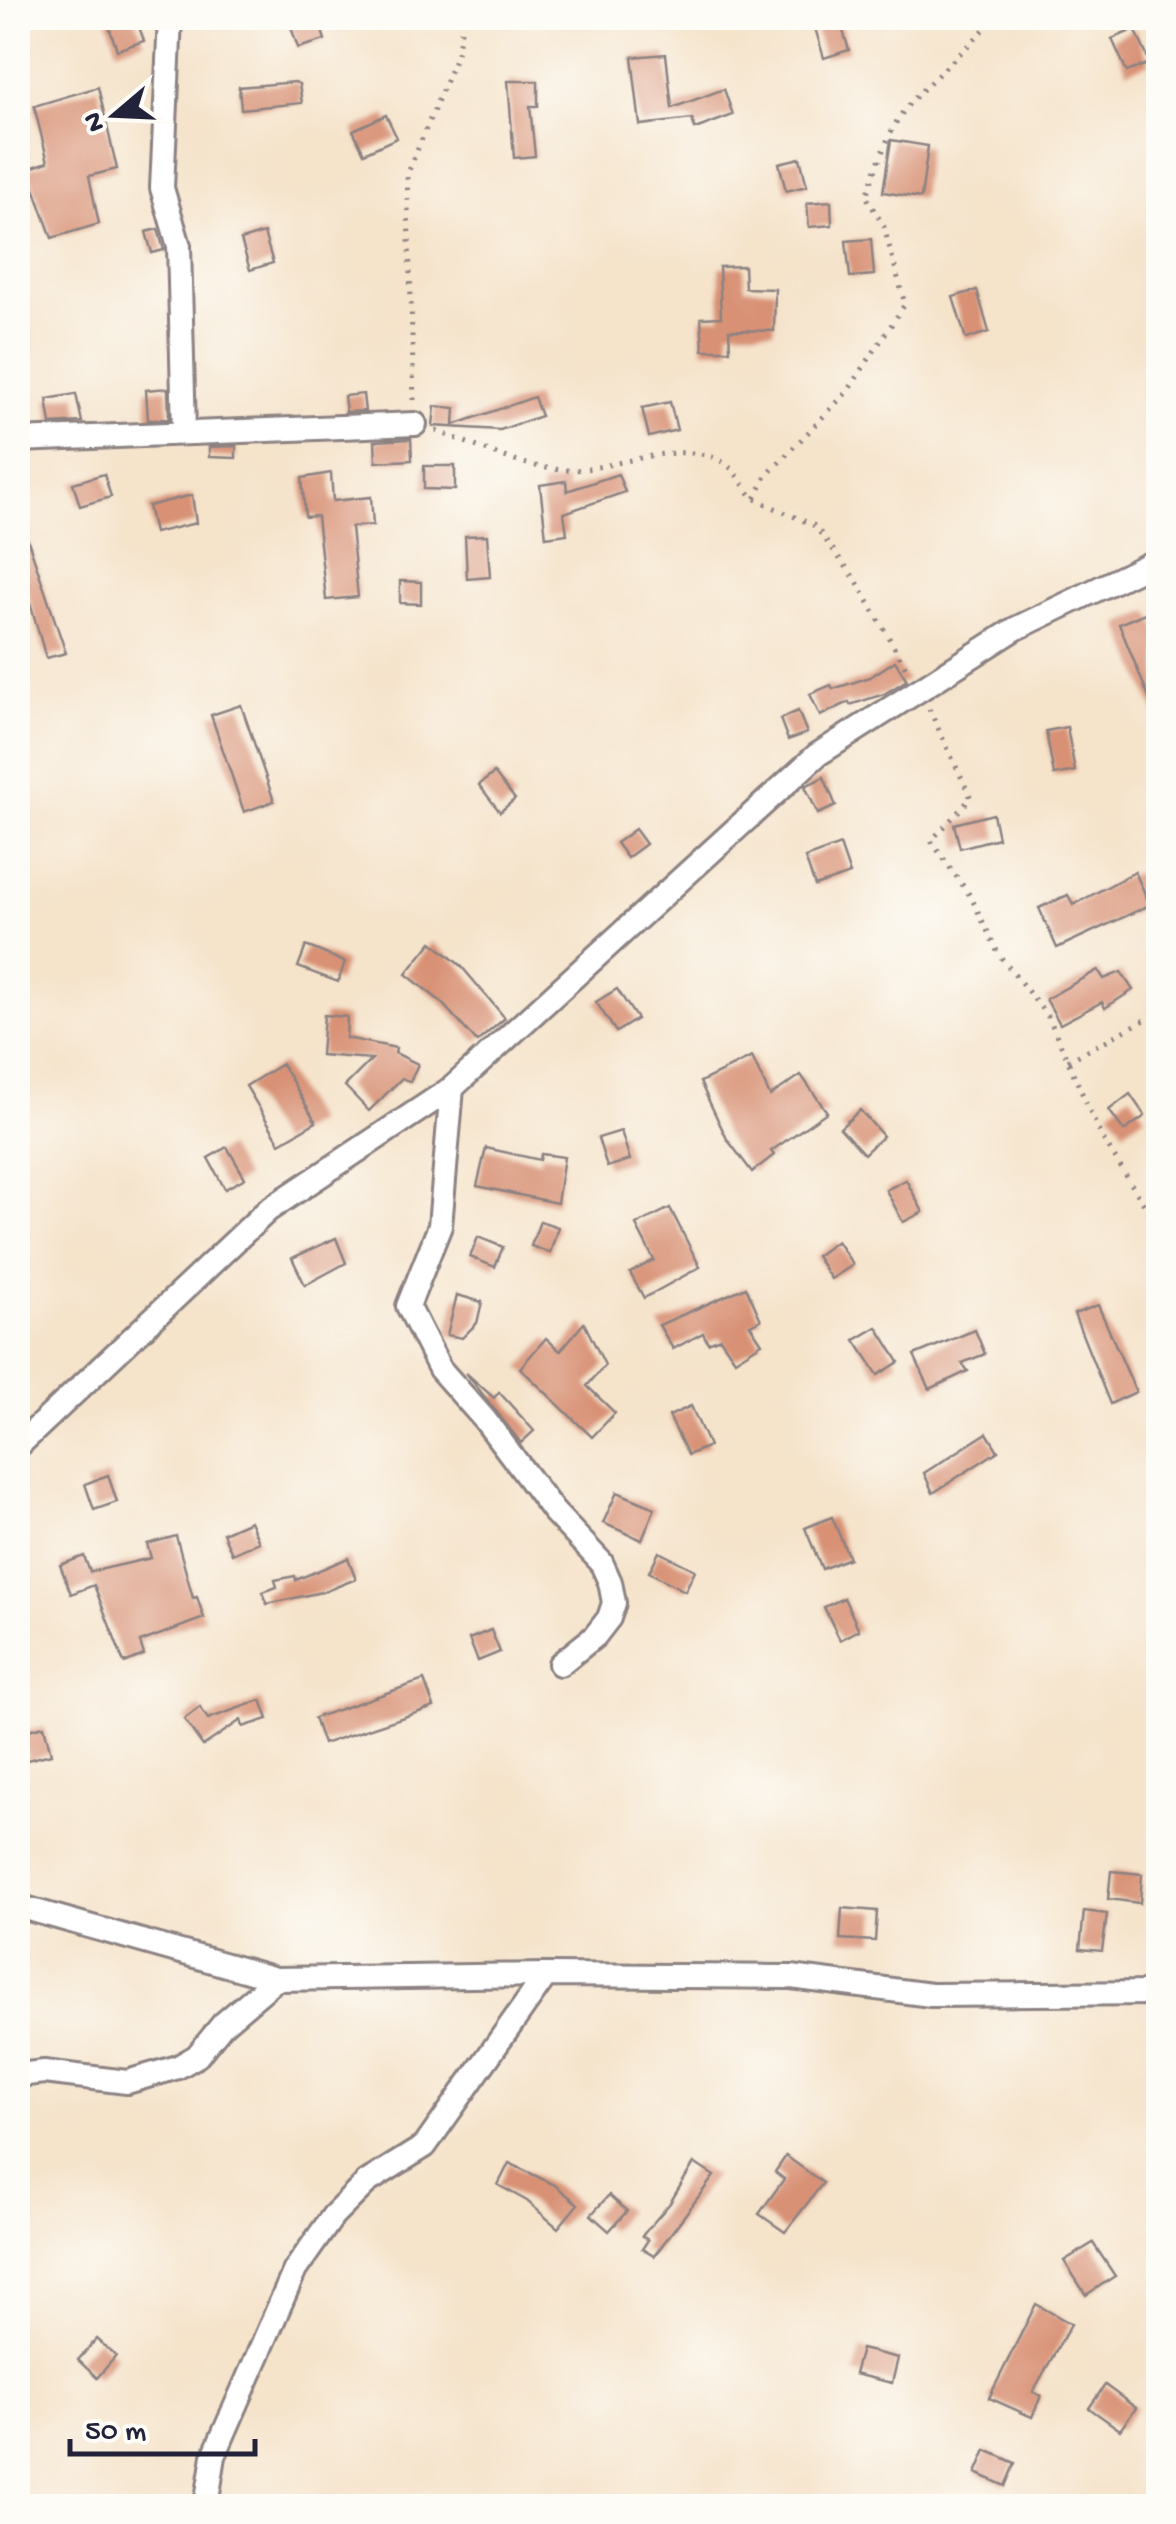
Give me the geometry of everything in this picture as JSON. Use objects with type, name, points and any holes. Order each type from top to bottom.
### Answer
[{"type":"street","points":[[170,18],[162,188],[180,246],[184,432]]},
{"type":"street","points":[[18,440],[415,424]]},
{"type":"street","points":[[18,1446],[268,1210],[452,1088],[817,755],[1015,629],[1158,560]]},
{"type":"street","points":[[452,1088],[440,1226],[408,1306],[440,1369],[485,1420],[554,1512],[601,1562],[610,1582],[614,1604],[610,1618],[595,1636],[560,1664]]},
{"type":"street","points":[[18,1906],[276,1979],[546,1974],[791,1977],[931,1996],[1158,1993]]},
{"type":"street","points":[[206,2506],[214,2456],[295,2270],[333,2216],[367,2182],[426,2146],[546,1974]]},
{"type":"street","points":[[18,2075],[44,2072],[127,2082],[178,2067],[198,2056],[223,2024],[276,1979]]},
{"type":"path","points":[[463,18],[457,54],[408,175],[415,424],[531,466],[572,470],[663,454],[712,457],[730,466],[755,499],[815,526],[856,580],[920,690],[970,798],[931,842],[971,898],[998,955],[1048,1018],[1100,1134],[1158,1227]]},
{"type":"path","points":[[755,499],[766,476],[848,391],[904,304],[884,227],[866,196],[888,139],[908,104],[968,49],[994,18]]},
{"type":"path","points":[[1068,1061],[1158,1013]]},
{"type":"building","points":[[106,18],[136,18],[144,41],[117,50]]},
{"type":"building","points":[[288,18],[318,18],[325,40],[298,48]]},
{"type":"building","points":[[812,18],[839,18],[849,50],[824,58]]},
{"type":"building","points":[[1135,29],[1150,63],[1127,72],[1112,39]]},
{"type":"building","points":[[666,54],[672,108],[724,89],[733,115],[695,129],[692,119],[640,125],[632,57]]},
{"type":"building","points":[[508,81],[538,81],[538,106],[530,106],[535,156],[514,158]]},
{"type":"building","points":[[299,84],[302,103],[241,109],[239,87]]},
{"type":"building","points":[[98,87],[117,169],[89,176],[99,224],[52,238],[27,169],[48,162],[34,106]]},
{"type":"building","points":[[386,115],[397,138],[364,153],[353,130]]},
{"type":"building","points":[[891,140],[928,146],[921,198],[883,192]]},
{"type":"building","points":[[800,158],[807,186],[786,191],[779,163]]},
{"type":"building","points":[[831,201],[832,225],[809,227],[807,203]]},
{"type":"building","points":[[158,229],[164,250],[152,253],[146,232]]},
{"type":"building","points":[[264,233],[273,263],[250,270],[241,240]]},
{"type":"building","points":[[871,239],[874,275],[850,277],[846,241]]},
{"type":"building","points":[[744,266],[745,288],[775,289],[774,331],[729,330],[730,350],[703,350],[701,318],[721,317],[719,267]]},
{"type":"building","points":[[977,290],[989,332],[966,339],[953,297]]},
{"type":"building","points":[[168,388],[169,419],[148,420],[146,390]]},
{"type":"building","points":[[76,394],[82,422],[51,424],[47,399]]},
{"type":"building","points":[[363,394],[365,411],[346,412],[344,396]]},
{"type":"building","points":[[534,397],[541,416],[500,430],[433,426],[435,406],[455,408],[454,425]]},
{"type":"building","points":[[670,402],[677,430],[649,437],[642,408]]},
{"type":"building","points":[[411,439],[412,460],[376,462],[375,441]]},
{"type":"building","points":[[236,446],[236,458],[209,457],[209,447]]},
{"type":"building","points":[[424,466],[455,466],[455,490],[424,489]]},
{"type":"building","points":[[331,473],[333,501],[371,497],[373,525],[351,527],[358,597],[326,600],[317,516],[305,517],[302,478]]},
{"type":"building","points":[[104,474],[111,497],[80,506],[73,483]]},
{"type":"building","points":[[618,474],[625,492],[564,513],[567,534],[546,537],[540,485],[566,481],[567,491]]},
{"type":"building","points":[[192,495],[196,523],[154,533],[148,506]]},
{"type":"building","points":[[18,520],[66,653],[46,658],[27,592],[22,594]]},
{"type":"building","points":[[487,535],[490,577],[467,579],[465,536]]},
{"type":"building","points":[[400,581],[421,582],[421,604],[400,603]]},
{"type":"building","points":[[1150,611],[1158,631],[1158,720],[1119,624]]},
{"type":"building","points":[[895,661],[907,680],[884,694],[850,705],[849,702],[820,716],[810,694],[870,677]]},
{"type":"building","points":[[241,705],[274,801],[244,812],[211,715]]},
{"type":"building","points":[[798,711],[807,733],[788,740],[780,719]]},
{"type":"building","points":[[1067,727],[1075,771],[1054,775],[1046,731]]},
{"type":"building","points":[[494,773],[515,799],[500,812],[479,785]]},
{"type":"building","points":[[824,777],[836,806],[818,814],[805,786]]},
{"type":"building","points":[[993,814],[998,838],[960,848],[954,824]]},
{"type":"building","points":[[635,829],[646,844],[627,858],[616,843]]},
{"type":"building","points":[[840,845],[850,874],[815,886],[805,858]]},
{"type":"building","points":[[1135,872],[1150,905],[1057,948],[1039,908],[1068,895],[1073,905]]},
{"type":"building","points":[[432,942],[461,966],[505,1018],[477,1042],[440,1001],[406,974]]},
{"type":"building","points":[[306,946],[345,962],[338,982],[298,967]]},
{"type":"building","points":[[1098,970],[1104,979],[1121,972],[1133,990],[1105,1008],[1102,1002],[1060,1024],[1046,999]]},
{"type":"building","points":[[617,989],[637,1019],[616,1032],[596,1002]]},
{"type":"building","points":[[324,1015],[347,1017],[346,1038],[396,1048],[395,1053],[418,1064],[410,1082],[402,1078],[369,1111],[345,1086],[372,1059],[321,1055]]},
{"type":"building","points":[[752,1057],[770,1096],[801,1075],[827,1112],[771,1151],[774,1155],[752,1172],[727,1139],[700,1082]]},
{"type":"building","points":[[282,1064],[316,1122],[280,1143],[246,1086]]},
{"type":"building","points":[[1130,1094],[1145,1116],[1124,1131],[1109,1110]]},
{"type":"building","points":[[860,1110],[883,1136],[864,1154],[840,1128]]},
{"type":"building","points":[[621,1131],[630,1160],[607,1167],[598,1138]]},
{"type":"building","points":[[227,1147],[245,1178],[225,1189],[208,1158]]},
{"type":"building","points":[[486,1148],[540,1160],[541,1154],[564,1157],[557,1203],[477,1186]]},
{"type":"building","points":[[906,1180],[923,1212],[903,1222],[886,1190]]},
{"type":"building","points":[[670,1208],[700,1267],[644,1298],[630,1273],[654,1260],[636,1225]]},
{"type":"building","points":[[540,1221],[558,1227],[550,1253],[531,1246]]},
{"type":"building","points":[[478,1237],[503,1247],[495,1267],[470,1257]]},
{"type":"building","points":[[336,1238],[346,1263],[305,1285],[292,1258]]},
{"type":"building","points":[[837,1241],[853,1265],[831,1279],[816,1256]]},
{"type":"building","points":[[746,1287],[761,1320],[750,1325],[762,1343],[735,1360],[720,1338],[708,1343],[703,1333],[673,1349],[659,1325]]},
{"type":"building","points":[[457,1295],[482,1302],[477,1323],[462,1338],[447,1335]]},
{"type":"building","points":[[1098,1305],[1136,1392],[1110,1404],[1074,1314]]},
{"type":"building","points":[[584,1323],[605,1365],[587,1386],[615,1413],[592,1437],[520,1368],[546,1338],[560,1351]]},
{"type":"building","points":[[877,1327],[899,1362],[878,1375],[855,1340]]},
{"type":"building","points":[[975,1330],[985,1354],[962,1363],[968,1371],[930,1389],[914,1355]]},
{"type":"building","points":[[466,1373],[494,1398],[499,1392],[534,1431],[521,1443]]},
{"type":"building","points":[[691,1406],[709,1446],[688,1455],[669,1416]]},
{"type":"building","points":[[987,1433],[998,1451],[933,1493],[924,1473]]},
{"type":"building","points":[[108,1475],[117,1502],[94,1510],[85,1484]]},
{"type":"building","points":[[617,1492],[655,1508],[642,1540],[603,1523]]},
{"type":"building","points":[[832,1517],[849,1558],[822,1569],[805,1528]]},
{"type":"building","points":[[250,1521],[259,1542],[232,1554],[223,1533]]},
{"type":"building","points":[[176,1536],[193,1598],[197,1597],[204,1618],[140,1642],[144,1655],[124,1663],[94,1585],[71,1594],[60,1565],[84,1556],[90,1572],[151,1558],[147,1544]]},
{"type":"building","points":[[659,1552],[695,1570],[685,1591],[649,1572]]},
{"type":"building","points":[[348,1558],[356,1579],[326,1591],[267,1604],[263,1592],[277,1587],[275,1580],[295,1576],[296,1580]]},
{"type":"building","points":[[844,1598],[859,1630],[840,1640],[824,1607]]},
{"type":"building","points":[[491,1630],[500,1652],[478,1661],[469,1639]]},
{"type":"building","points":[[424,1680],[434,1707],[323,1744],[314,1718]]},
{"type":"building","points":[[261,1700],[268,1719],[243,1727],[241,1720],[203,1746],[184,1719],[200,1707],[208,1719]]},
{"type":"building","points":[[44,1726],[51,1754],[27,1760],[20,1732]]},
{"type":"building","points":[[1111,1871],[1142,1874],[1140,1903],[1108,1899]]},
{"type":"building","points":[[842,1908],[877,1911],[875,1941],[840,1939]]},
{"type":"building","points":[[1084,1911],[1107,1914],[1102,1951],[1080,1949]]},
{"type":"building","points":[[786,2156],[823,2183],[785,2232],[759,2214],[784,2179],[775,2172]]},
{"type":"building","points":[[509,2163],[555,2185],[578,2204],[558,2228],[527,2201],[498,2185]]},
{"type":"building","points":[[694,2163],[714,2176],[654,2256],[642,2249],[648,2240],[642,2236],[670,2203]]},
{"type":"building","points":[[609,2195],[627,2211],[609,2231],[591,2215]]},
{"type":"building","points":[[1093,2243],[1115,2276],[1086,2295],[1064,2261]]},
{"type":"building","points":[[1036,2304],[1071,2324],[1033,2392],[1041,2396],[1032,2417],[989,2398]]},
{"type":"building","points":[[97,2339],[116,2356],[97,2378],[78,2360]]},
{"type":"building","points":[[861,2349],[898,2358],[892,2383],[854,2374]]},
{"type":"building","points":[[1105,2385],[1136,2408],[1120,2430],[1089,2408]]},
{"type":"building","points":[[986,2450],[1015,2463],[1005,2486],[976,2473]]}]
